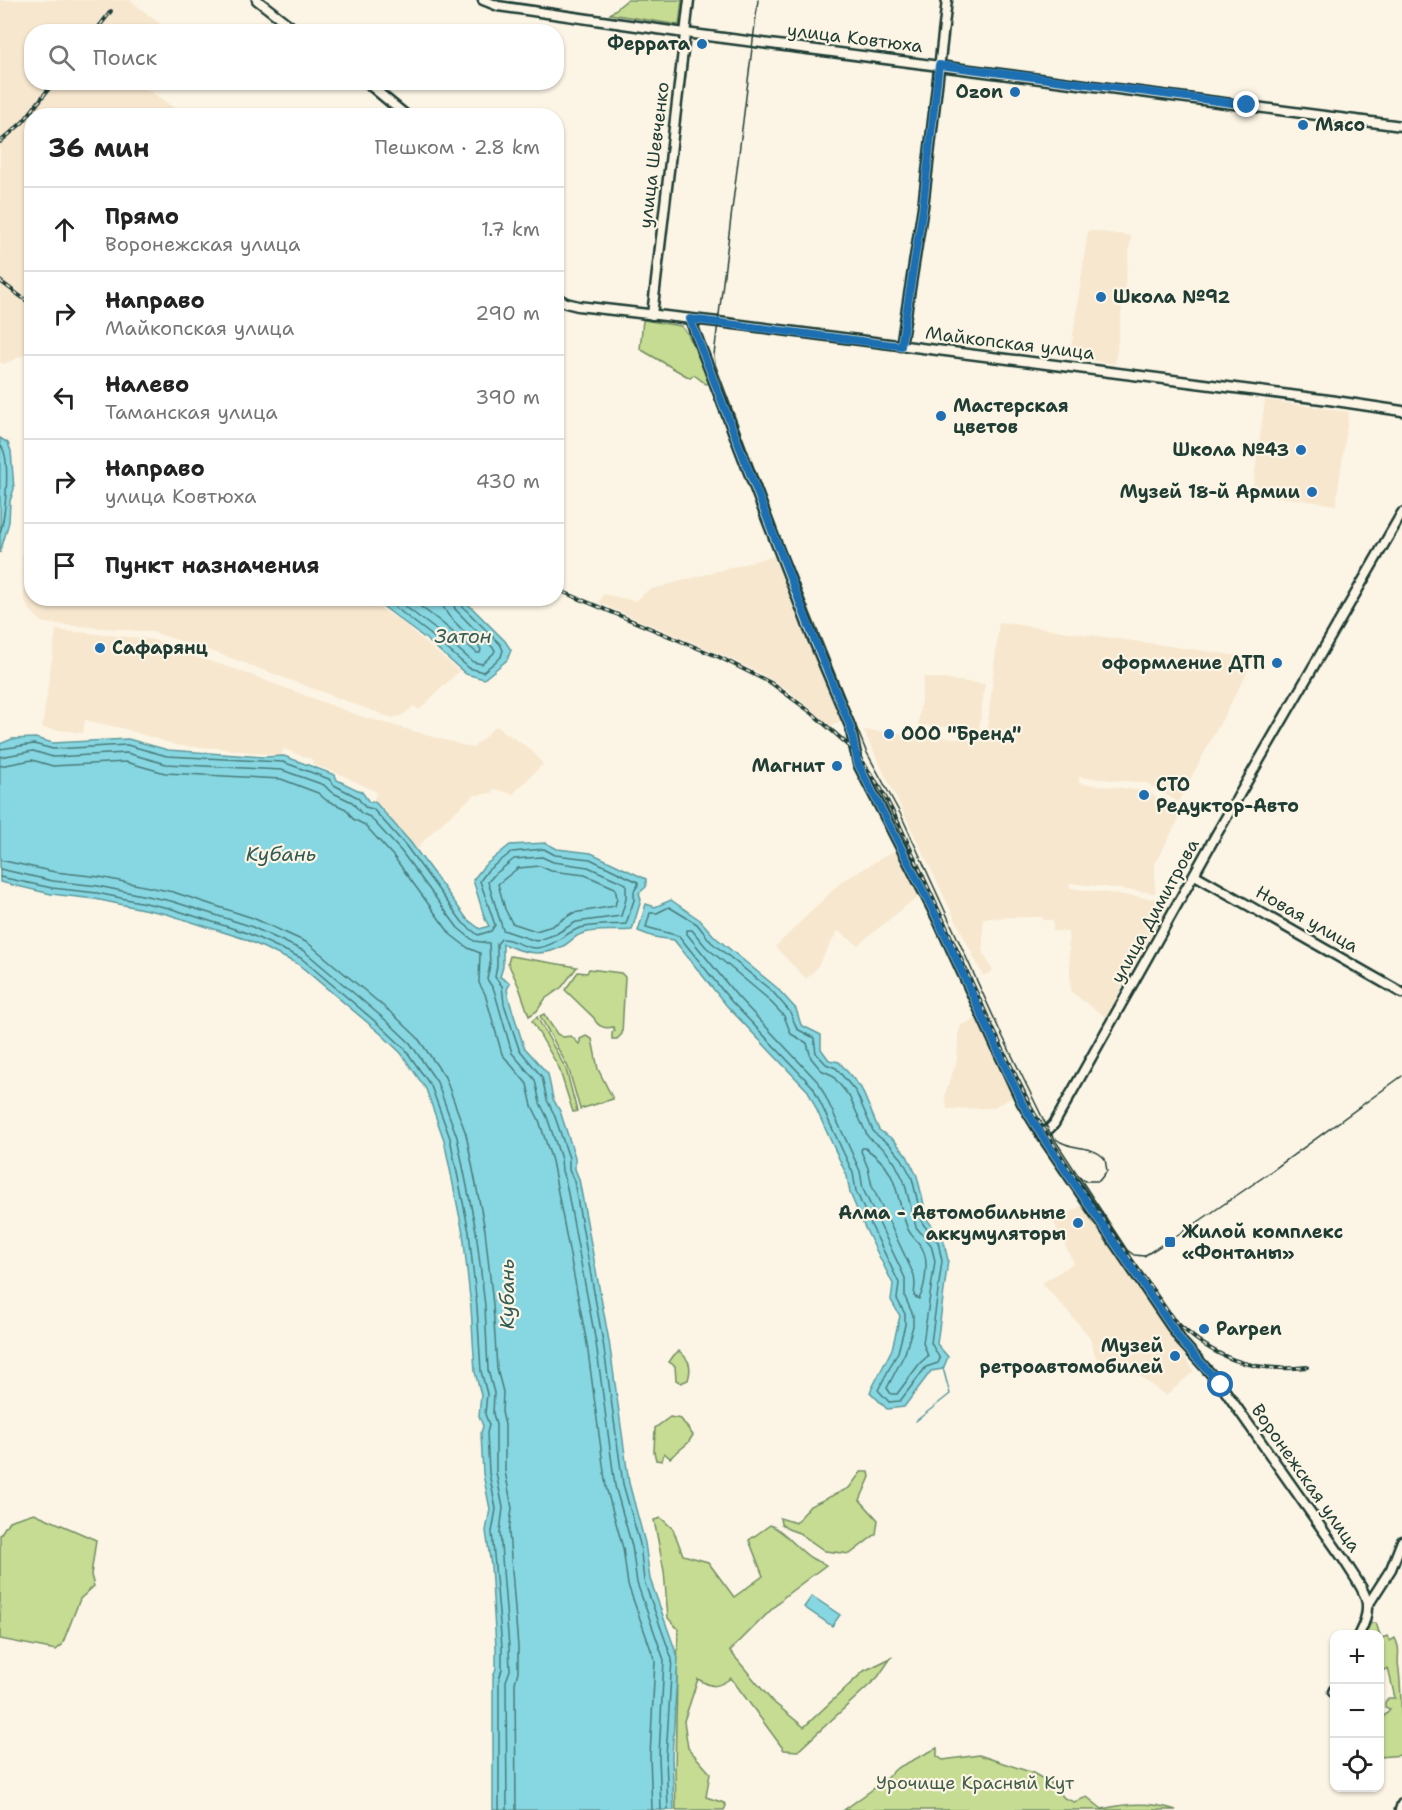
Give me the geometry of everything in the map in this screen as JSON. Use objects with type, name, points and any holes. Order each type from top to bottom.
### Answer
[{"type":"street","points":[[257,0],[288,24]]},
{"type":"street","name":"улица Ковтюха","points":[[483,0],[498,6],[686,33],[1402,126]]},
{"type":"street","name":"улица Шевченко","points":[[652,315],[689,0]]},
{"type":"street","points":[[901,346],[923,207],[947,0]]},
{"type":"street","points":[[376,90],[397,108]]},
{"type":"street","name":"Майкопская улица","points":[[564,302],[578,306],[1318,398],[1402,411]]},
{"type":"street","name":"Воронежская улица","points":[[690,319],[850,726],[858,764],[938,920],[1022,1103],[1182,1342],[1221,1385],[1292,1484],[1344,1560],[1368,1605]]},
{"type":"street","name":"улица Димитрова","points":[[1042,1136],[1053,1127],[1402,513]]},
{"type":"street","name":"Новая улица","points":[[1195,875],[1402,993]]},
{"type":"street","points":[[1361,1630],[1368,1614],[1368,1605],[1391,1569],[1402,1541]]},
{"type":"street","points":[[1400,1810],[1402,1804]]},
{"type":"shaded area","points":[[0,0],[130,0],[160,24],[24,24],[24,90],[148,90],[175,108],[24,108],[24,355],[4,364],[0,362]]},
{"type":"shaded area","name":"Школа №92","points":[[1088,230],[1131,236],[1115,364],[1070,357]]},
{"type":"shaded area","name":"Школа №43","points":[[1265,400],[1349,412],[1336,505],[1252,493]]},
{"type":"shaded area","points":[[24,548],[24,597],[22,557]]},
{"type":"shaded area","points":[[773,556],[843,720],[831,726],[788,690],[760,673],[599,603],[603,594],[636,601],[648,590]]},
{"type":"shaded area","points":[[27,606],[377,606],[399,620],[459,671],[419,710],[414,706],[403,715],[392,718],[220,654],[152,632],[43,623]]},
{"type":"shaded area","points":[[999,622],[1255,658],[1178,802],[1146,783],[1079,777],[1079,783],[1147,791],[1182,813],[1155,864],[1155,893],[1070,883],[1070,888],[1164,900],[1167,908],[1123,984],[1107,1018],[1071,992],[1068,932],[1053,931],[1053,920],[1043,920],[1043,917],[983,918],[983,952],[993,971],[983,976],[863,730],[986,741]]},
{"type":"shaded area","points":[[56,630],[150,639],[357,715],[473,748],[496,726],[530,749],[543,764],[513,794],[494,789],[492,793],[474,795],[432,832],[417,849],[374,800],[376,792],[342,775],[312,764],[313,760],[284,749],[281,756],[218,748],[179,746],[125,729],[85,720],[83,733],[42,728]]},
{"type":"shaded area","points":[[924,677],[985,684],[979,730],[918,725]]},
{"type":"shaded area","points":[[897,849],[919,898],[858,945],[838,931],[816,969],[806,979],[775,947],[841,882]]},
{"type":"shaded area","points":[[978,1018],[1015,1096],[992,1108],[947,1109],[945,1094],[957,1060],[958,1034],[961,1025]]},
{"type":"shaded area","points":[[1082,1205],[1114,1249],[1194,1371],[1166,1396],[1119,1361],[1099,1367],[1089,1336],[1042,1283],[1074,1263],[1054,1223]]},
{"type":"green space","points":[[627,0],[682,0],[679,25],[610,14]]},
{"type":"green space","points":[[643,320],[681,326],[688,334],[710,383],[706,384],[694,375],[690,378],[640,349]]},
{"type":"green space","points":[[510,956],[577,967],[562,987],[545,999],[537,1011],[529,1016],[508,963]]},
{"type":"green space","points":[[589,969],[621,973],[625,977],[622,1034],[617,1039],[612,1039],[612,1032],[615,1030],[613,1027],[599,1025],[565,990],[578,972],[587,973]]},
{"type":"green space","points":[[544,1014],[557,1034],[563,1037],[571,1036],[579,1044],[580,1039],[586,1036],[592,1039],[598,1069],[613,1099],[580,1109],[568,1067],[540,1016]]},
{"type":"green space","points":[[537,1017],[566,1069],[577,1111],[573,1112],[559,1068],[532,1021]]},
{"type":"green space","points":[[679,1351],[686,1358],[690,1367],[688,1380],[681,1383],[676,1380],[675,1366],[669,1362]]},
{"type":"green space","points":[[670,1417],[681,1419],[693,1435],[688,1443],[670,1458],[664,1453],[662,1461],[656,1460],[655,1428]]},
{"type":"green space","points":[[861,1472],[869,1472],[870,1477],[860,1500],[878,1520],[876,1534],[850,1554],[825,1551],[781,1524],[780,1518],[796,1523],[810,1506],[849,1488]]},
{"type":"green space","points":[[34,1513],[96,1540],[91,1575],[94,1586],[80,1599],[62,1645],[56,1650],[0,1639],[0,1535],[9,1521]]},
{"type":"green space","points":[[661,1518],[673,1529],[683,1555],[708,1562],[734,1597],[763,1576],[749,1540],[770,1525],[807,1555],[826,1565],[785,1596],[730,1651],[772,1701],[804,1727],[864,1671],[891,1658],[878,1677],[798,1751],[784,1750],[731,1678],[714,1686],[698,1679],[684,1721],[688,1748],[710,1773],[706,1797],[724,1803],[726,1806],[724,1810],[676,1810],[678,1629],[668,1618],[664,1571],[654,1520]]},
{"type":"green space","points":[[1371,1623],[1376,1623],[1379,1630],[1367,1630]]},
{"type":"green space","points":[[1388,1636],[1390,1641],[1395,1638],[1398,1647],[1402,1755],[1384,1757],[1384,1716],[1390,1710],[1385,1708],[1385,1702],[1389,1698],[1395,1698],[1388,1668],[1384,1670],[1384,1637]]},
{"type":"green space","name":"Урочище Красный Кут","points":[[937,1748],[937,1756],[943,1760],[979,1755],[1033,1773],[1054,1785],[1064,1798],[1074,1802],[1087,1797],[1102,1809],[1139,1804],[1176,1810],[844,1810],[880,1784],[897,1768]]},
{"type":"water","points":[[0,438],[8,443],[11,451],[14,489],[10,501],[9,522],[0,553]]},
{"type":"water","name":"Затон","points":[[383,606],[470,606],[511,650],[507,660],[484,679],[466,674],[426,639]]},
{"type":"water","name":"Кубань","points":[[35,738],[53,743],[128,739],[168,750],[263,757],[284,756],[335,775],[337,780],[362,792],[369,802],[375,802],[411,843],[467,919],[480,929],[489,926],[473,880],[484,866],[510,845],[546,843],[557,849],[591,853],[646,879],[646,887],[639,893],[641,900],[632,930],[587,932],[557,949],[541,953],[526,952],[503,944],[503,967],[500,977],[510,983],[507,990],[524,1047],[548,1074],[553,1099],[560,1111],[575,1157],[575,1169],[579,1179],[609,1341],[629,1483],[645,1543],[650,1579],[678,1658],[672,1757],[674,1810],[493,1810],[493,1678],[496,1668],[496,1647],[491,1566],[486,1531],[490,1509],[483,1474],[481,1433],[483,1426],[479,1416],[481,1395],[475,1372],[463,1233],[444,1140],[426,1089],[401,1053],[298,964],[245,939],[167,914],[95,899],[51,894],[0,882],[0,744],[12,739]]},
{"type":"water","points":[[671,900],[700,920],[715,937],[776,987],[796,1009],[801,1025],[821,1035],[821,1049],[829,1060],[839,1062],[861,1088],[879,1130],[894,1140],[907,1156],[917,1176],[928,1221],[943,1239],[948,1260],[937,1344],[948,1357],[943,1369],[931,1371],[904,1407],[887,1409],[870,1392],[892,1349],[900,1316],[891,1300],[893,1284],[865,1228],[850,1193],[847,1176],[808,1091],[727,1006],[674,940],[654,937],[638,931],[646,904],[655,907]]},
{"type":"water","points":[[812,1596],[840,1615],[832,1626],[804,1607]]},
{"type":"waterway","points":[[916,1421],[950,1394],[943,1368]]},
{"type":"tram line","points":[[758,0],[714,355],[715,364],[784,548],[866,751],[901,815],[999,1029],[1049,1131],[1127,1250],[1134,1255],[1144,1256],[1262,1178],[1402,1076]]},
{"type":"tram line","points":[[1056,1139],[1068,1145],[1094,1151],[1105,1159],[1107,1171],[1099,1181],[1085,1181],[1079,1176]]},
{"type":"railway","points":[[101,24],[111,11]]},
{"type":"railway","points":[[34,108],[48,90]]},
{"type":"railway","points":[[0,142],[24,121]]},
{"type":"railway","points":[[0,281],[24,299]]},
{"type":"railway","points":[[564,592],[719,657],[771,683],[812,713],[855,751],[881,789],[900,826],[1034,1113],[1084,1192],[1173,1319],[1203,1344],[1234,1360],[1268,1368],[1307,1367]]},
{"type":"place","name":"Феррата","points":[[702,44]]},
{"type":"place","name":"Ozon","points":[[1015,92]]},
{"type":"place","name":"Мясо","points":[[1303,125]]},
{"type":"place","name":"Школа №92","points":[[1101,297]]},
{"type":"place","name":"Мастерская цветов","points":[[941,416]]},
{"type":"place","name":"Школа №43","points":[[1301,450]]},
{"type":"place","name":"Музей 18-й Армии","points":[[1312,492]]},
{"type":"place","name":"Сафарянц","points":[[100,648]]},
{"type":"place","name":"оформление ДТП","points":[[1277,663]]},
{"type":"place","name":"ООО \"Бренд\"","points":[[889,734]]},
{"type":"place","name":"Магнит","points":[[837,766]]},
{"type":"place","name":"СТО Редуктор-Авто","points":[[1144,795]]},
{"type":"place","name":"Алма - Автомобильные аккумуляторы","points":[[1078,1223]]},
{"type":"place","name":"Жилой комплекс «Фонтаны»","points":[[1170,1242]]},
{"type":"place","name":"Parpen","points":[[1204,1329]]},
{"type":"place","name":"Музей ретроавтомобилей","points":[[1175,1356]]},
{"type":"route","points":[[1221,1385],[1182,1342],[1036,1128],[1022,1103],[938,920],[858,764],[850,726],[690,319],[901,346],[923,207],[939,65],[1247,105]]}]
